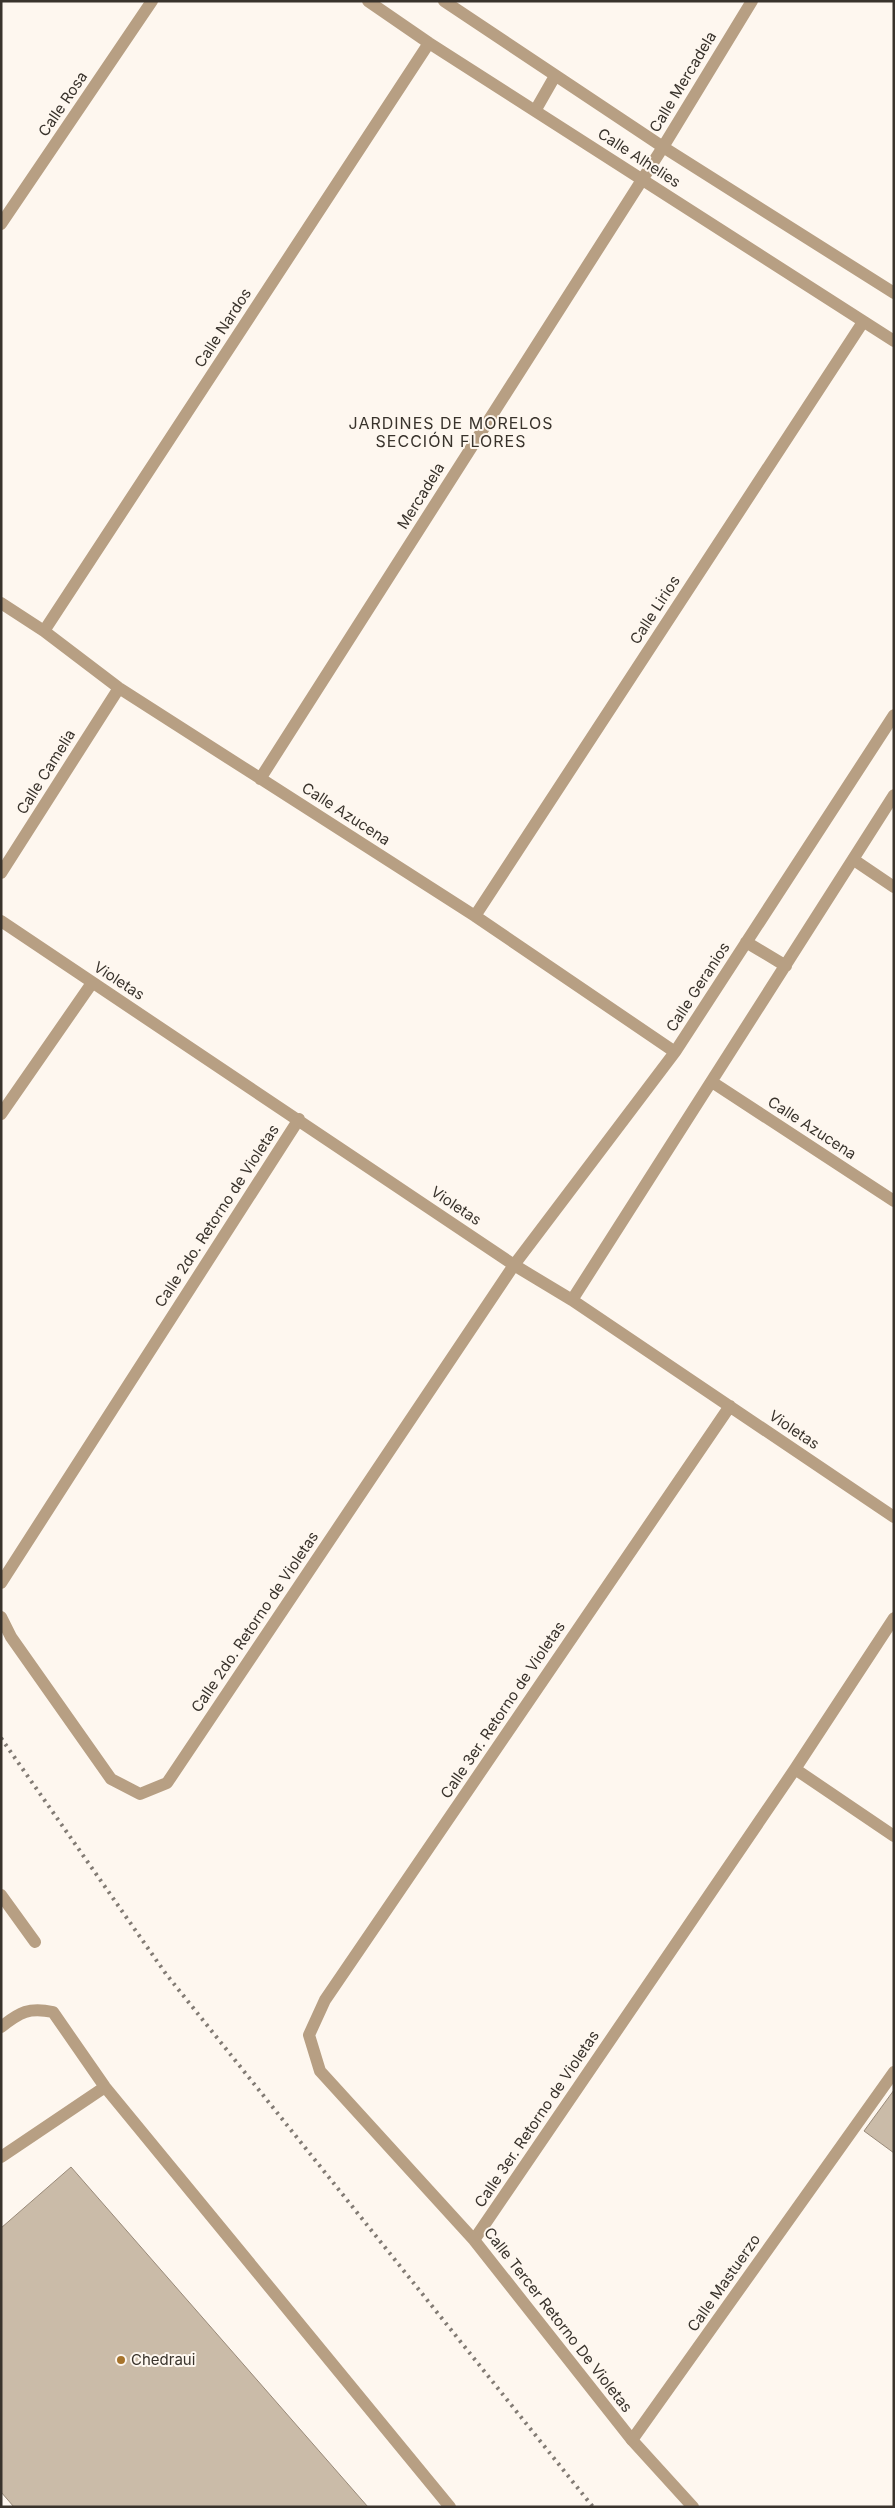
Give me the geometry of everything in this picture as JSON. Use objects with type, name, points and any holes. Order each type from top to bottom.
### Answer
[{"type":"street","name":"Calle Rosa","points":[[1,224],[152,1]]},
{"type":"street","name":"Calle Alhelies","points":[[368,1],[535,111],[894,340]]},
{"type":"street","name":"Calle Alhelies","points":[[444,1],[663,147],[894,293]]},
{"type":"street","name":"Calle Mercadela","points":[[642,179],[752,1]]},
{"type":"street","name":"Calle Nardos","points":[[44,631],[430,43]]},
{"type":"street","points":[[535,111],[555,76]]},
{"type":"street","name":"Mercadela","points":[[260,779],[642,179]]},
{"type":"street","name":"Calle Lirios","points":[[476,916],[863,322]]},
{"type":"street","name":"Calle Azucena","points":[[1,603],[44,631],[119,688],[476,916],[675,1052]]},
{"type":"street","name":"Calle Camelia","points":[[1,873],[119,688]]},
{"type":"street","name":"Calle Geranios","points":[[514,1265],[675,1052],[894,715]]},
{"type":"street","points":[[572,1300],[894,796]]},
{"type":"street","points":[[854,860],[894,887]]},
{"type":"street","name":"Violetas","points":[[1,922],[514,1265],[572,1300],[894,1517]]},
{"type":"street","points":[[746,942],[786,966]]},
{"type":"street","points":[[1,1114],[92,983]]},
{"type":"street","name":"Calle Azucena","points":[[712,1082],[894,1201]]},
{"type":"street","name":"Calle 2do. Retorno de Violetas","points":[[1,1583],[298,1119]]},
{"type":"street","name":"Calle 2do. Retorno de Violetas","points":[[1,1617],[11,1636],[111,1779],[140,1794],[167,1783],[514,1265]]},
{"type":"street","name":"Calle 3er. Retorno de Violetas","points":[[309,2035],[325,2000],[730,1406]]},
{"type":"street","name":"Calle 3er. Retorno de Violetas","points":[[474,2240],[795,1770],[894,1618]]},
{"type":"street","points":[[795,1770],[894,1836]]},
{"type":"street","points":[[1,1895],[35,1942]]},
{"type":"street","points":[[1,2027],[18,2014],[36,2009],[53,2012],[105,2087],[450,2507]]},
{"type":"street","name":"Calle Tercer Retorno De Violetas","points":[[309,2035],[320,2071],[474,2240],[632,2440]]},
{"type":"street","name":"Calle Mastuerzo","points":[[632,2440],[894,2072]]},
{"type":"street","points":[[1,2157],[105,2087]]},
{"type":"street","points":[[632,2440],[693,2507]]},
{"type":"building","points":[[894,2090],[894,2153],[864,2131]]},
{"type":"building","name":"Chedraui","points":[[71,2167],[368,2507],[14,2507],[1,2492],[1,2228]]},
{"type":"railway","points":[[1,1738],[166,1974],[593,2507]]},
{"type":"place","name":"Chedraui","points":[[121,2360]]},
{"type":"district","name":"JARDINES DE MORELOS SECCIÓN FLORES","points":[[451,432]]}]
